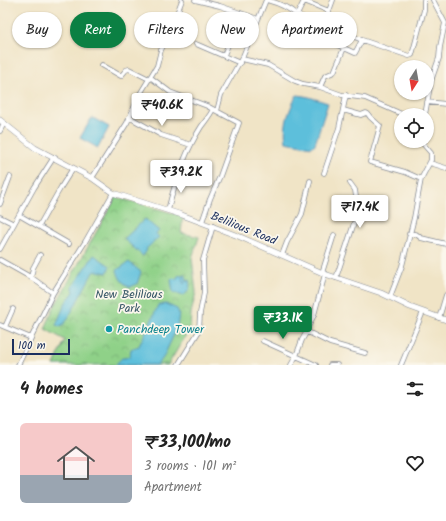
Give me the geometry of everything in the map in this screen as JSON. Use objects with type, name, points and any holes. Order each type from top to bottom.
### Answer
[{"type":"main road","name":"Belilious Road","points":[[2,121],[35,148],[92,178],[113,193],[213,226],[336,278],[381,293],[410,307],[446,320]]},
{"type":"street","points":[[92,178],[129,118],[140,94],[157,66],[161,50],[168,37],[182,0]]},
{"type":"street","points":[[195,0],[238,12]]},
{"type":"street","points":[[259,17],[267,0],[293,12]]},
{"type":"street","points":[[298,12],[304,1],[329,11],[333,0]]},
{"type":"street","points":[[357,38],[411,56],[415,48],[424,10],[424,0]]},
{"type":"street","points":[[426,108],[431,81],[439,58],[446,23],[433,0]]},
{"type":"street","points":[[320,87],[325,76],[334,72],[344,48],[355,53],[362,40]]},
{"type":"street","points":[[198,45],[241,60],[268,65],[299,82],[346,95],[364,98],[394,111]]},
{"type":"street","points":[[224,55],[227,48]]},
{"type":"street","points":[[168,210],[174,188],[191,145],[201,126],[215,110],[226,85],[234,74],[246,48]]},
{"type":"street","points":[[102,64],[122,76],[126,70],[130,69],[150,78],[170,92],[215,110],[240,123],[202,222]]},
{"type":"street","points":[[324,173],[338,133],[346,95]]},
{"type":"street","points":[[427,102],[446,104]]},
{"type":"street","points":[[343,110],[361,115],[366,113],[380,126],[370,162],[404,172],[421,179]]},
{"type":"street","points":[[129,118],[161,135],[191,145]]},
{"type":"street","points":[[0,130],[2,121]]},
{"type":"street","points":[[390,297],[402,266],[421,179],[431,160],[431,154],[426,148]]},
{"type":"street","points":[[0,249],[54,157]]},
{"type":"street","points":[[430,163],[446,168]]},
{"type":"street","points":[[39,226],[73,168]]},
{"type":"street","points":[[0,204],[10,177]]},
{"type":"street","points":[[282,255],[287,242],[302,214],[310,181]]},
{"type":"street","points":[[336,278],[358,211],[354,190],[350,183]]},
{"type":"street","points":[[18,365],[53,293],[85,242],[113,193]]},
{"type":"street","points":[[19,215],[69,244]]},
{"type":"street","points":[[0,217],[14,224]]},
{"type":"street","points":[[178,365],[199,331],[200,313],[204,293],[203,260],[213,226]]},
{"type":"street","points":[[409,234],[416,234],[420,238],[446,244]]},
{"type":"street","points":[[291,365],[302,340],[308,331],[322,288],[324,273],[334,235]]},
{"type":"street","points":[[31,278],[33,268],[40,255]]},
{"type":"street","points":[[0,260],[53,293]]},
{"type":"street","points":[[439,318],[446,295]]},
{"type":"street","points":[[5,327],[13,309]]},
{"type":"street","points":[[401,365],[423,312]]},
{"type":"street","points":[[0,325],[31,338]]},
{"type":"street","points":[[308,331],[330,343],[365,353]]},
{"type":"street","points":[[263,340],[316,365]]},
{"type":"street","points":[[330,365],[337,365]]},
{"type":"green space","name":"New Belilious Park","points":[[116,197],[183,216],[181,233],[199,237],[192,258],[196,292],[191,313],[190,328],[168,365],[54,365],[65,340],[45,329],[53,309]]},
{"type":"water","points":[[298,95],[328,103],[315,144],[312,147],[286,142],[285,129],[287,118],[296,96]]},
{"type":"water","points":[[93,118],[109,127],[98,148],[80,138]]},
{"type":"water","points":[[145,219],[159,231],[156,234],[159,237],[146,249],[147,250],[143,256],[124,239]]},
{"type":"water","points":[[94,255],[110,266],[107,273],[98,271],[93,272],[67,320],[61,327],[56,325],[66,302],[74,292],[73,287]]},
{"type":"water","points":[[129,262],[141,272],[137,284],[130,287],[121,280],[117,270]]},
{"type":"water","points":[[183,274],[186,276],[187,281],[189,280],[190,287],[183,296],[173,292],[171,280],[182,275],[184,284]]},
{"type":"water","points":[[166,304],[177,309],[179,313],[177,328],[163,358],[157,365],[115,365],[122,358],[130,356],[131,349],[139,346],[158,305]]},
{"type":"place","name":"Panchdeep Tower","points":[[109,329]]}]
